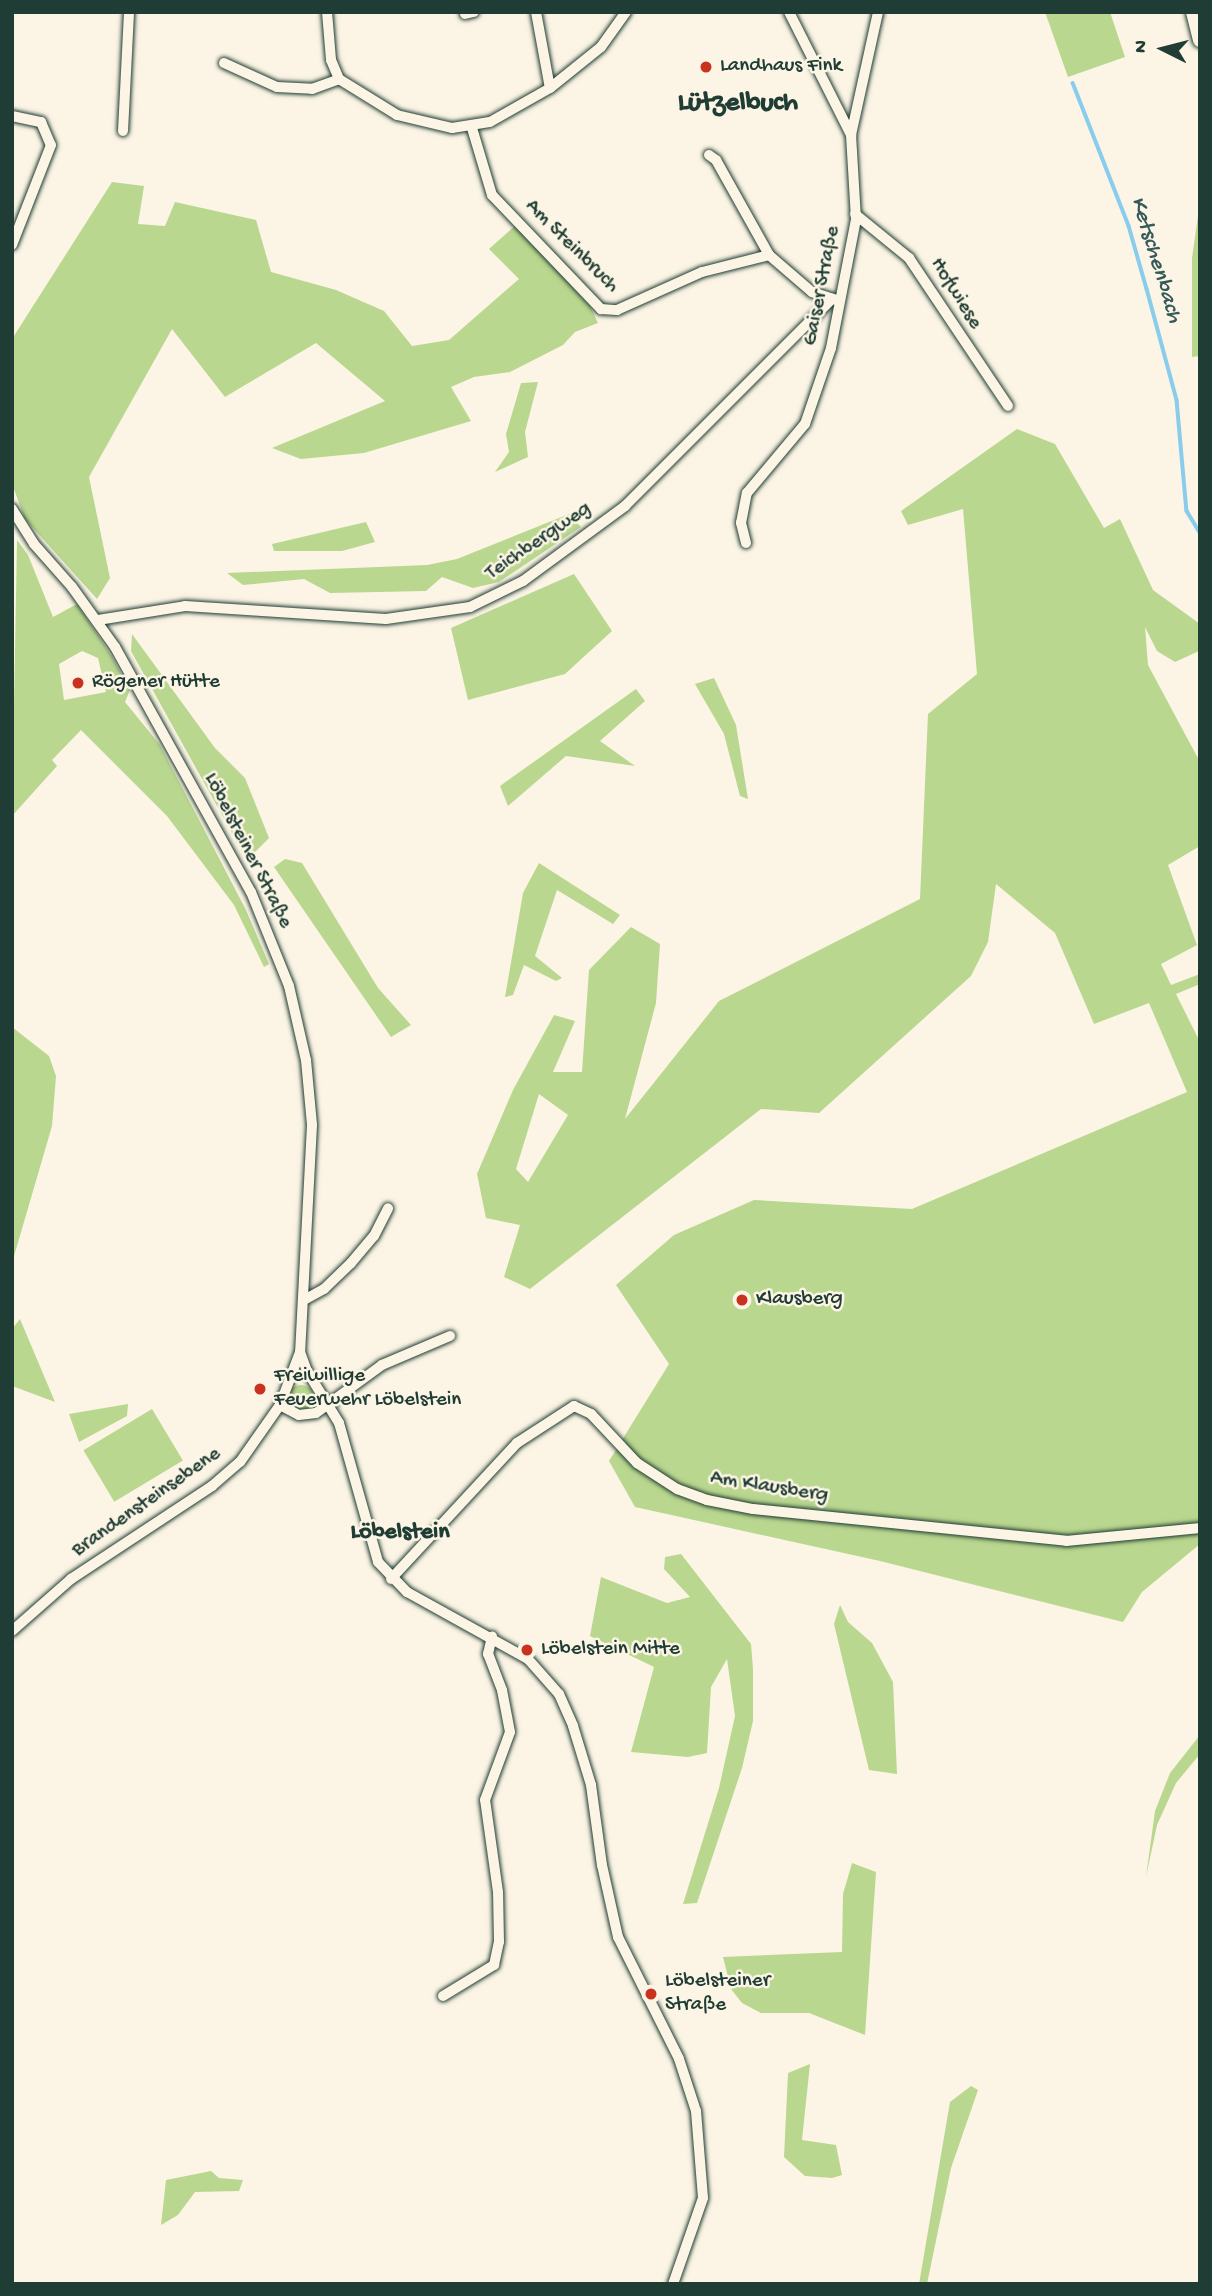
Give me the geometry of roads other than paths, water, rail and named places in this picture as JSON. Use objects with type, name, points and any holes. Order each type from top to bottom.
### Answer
[{"type":"street","points":[[123,131],[129,12]]},
{"type":"street","points":[[327,12],[331,60],[339,79],[411,121],[472,128],[550,88],[601,47],[626,12]]},
{"type":"street","points":[[536,12],[550,88]]},
{"type":"street","points":[[789,12],[851,135]]},
{"type":"street","name":"Gaiser Straße","points":[[746,543],[741,523],[747,493],[806,424],[816,401],[855,214],[851,135],[878,12]]},
{"type":"street","points":[[1193,12],[1200,40]]},
{"type":"street","points":[[224,63],[276,87],[312,89],[339,79]]},
{"type":"street","points":[[12,116],[41,122],[51,145],[12,245]]},
{"type":"street","name":"Am Steinbruch","points":[[472,128],[492,195],[606,311],[622,309],[702,272],[769,255]]},
{"type":"street","points":[[709,155],[716,160],[769,255],[812,292],[837,300]]},
{"type":"street","name":"Hofwiese","points":[[855,214],[909,258],[1008,406]]},
{"type":"street","name":"Teichbergweg","points":[[98,620],[185,606],[386,619],[470,607],[523,581],[625,506],[837,300]]},
{"type":"street","name":"Löbelsteiner Straße","points":[[12,509],[34,544],[98,620],[251,892],[289,986],[306,1060],[312,1125],[300,1352]]},
{"type":"street","points":[[304,1300],[324,1289],[358,1255],[388,1208]]},
{"type":"street","points":[[280,1405],[304,1415],[327,1403],[382,1365],[450,1336]]},
{"type":"street","points":[[300,1352],[347,1446],[372,1547],[391,1579],[528,1659],[559,1694],[567,1710],[591,1785],[601,1865],[618,1937],[679,2059],[696,2111],[703,2198],[673,2284]]},
{"type":"street","name":"Brandensteinsebene","points":[[12,1631],[71,1579],[212,1486],[257,1442],[280,1405],[300,1352]]},
{"type":"street","name":"Am Klausberg","points":[[391,1579],[517,1443],[575,1406],[591,1414],[637,1463],[677,1489],[707,1500],[753,1509],[1066,1541],[1200,1528]]},
{"type":"street","points":[[443,1996],[494,1965],[499,1942],[499,1900],[485,1800],[510,1732],[502,1690],[488,1654],[492,1636]]},
{"type":"waterway","name":"Ketschenbach","points":[[1073,83],[1129,226],[1147,289],[1177,400],[1187,511],[1200,533]]},
{"type":"place","name":"Landhaus Fink","points":[[706,67]]},
{"type":"place","name":"Rögener Hütte","points":[[78,683]]},
{"type":"place","name":"Klausberg","points":[[742,1300]]},
{"type":"place","name":"Freiwillige Feuerwehr Löbelstein","points":[[260,1389]]},
{"type":"place","name":"Löbelstein Mitte","points":[[527,1650]]},
{"type":"place","name":"Löbelsteiner Straße","points":[[651,1994]]},
{"type":"district","name":"Lützelbuch","points":[[738,104]]},
{"type":"district","name":"Löbelstein","points":[[400,1533]]}]
